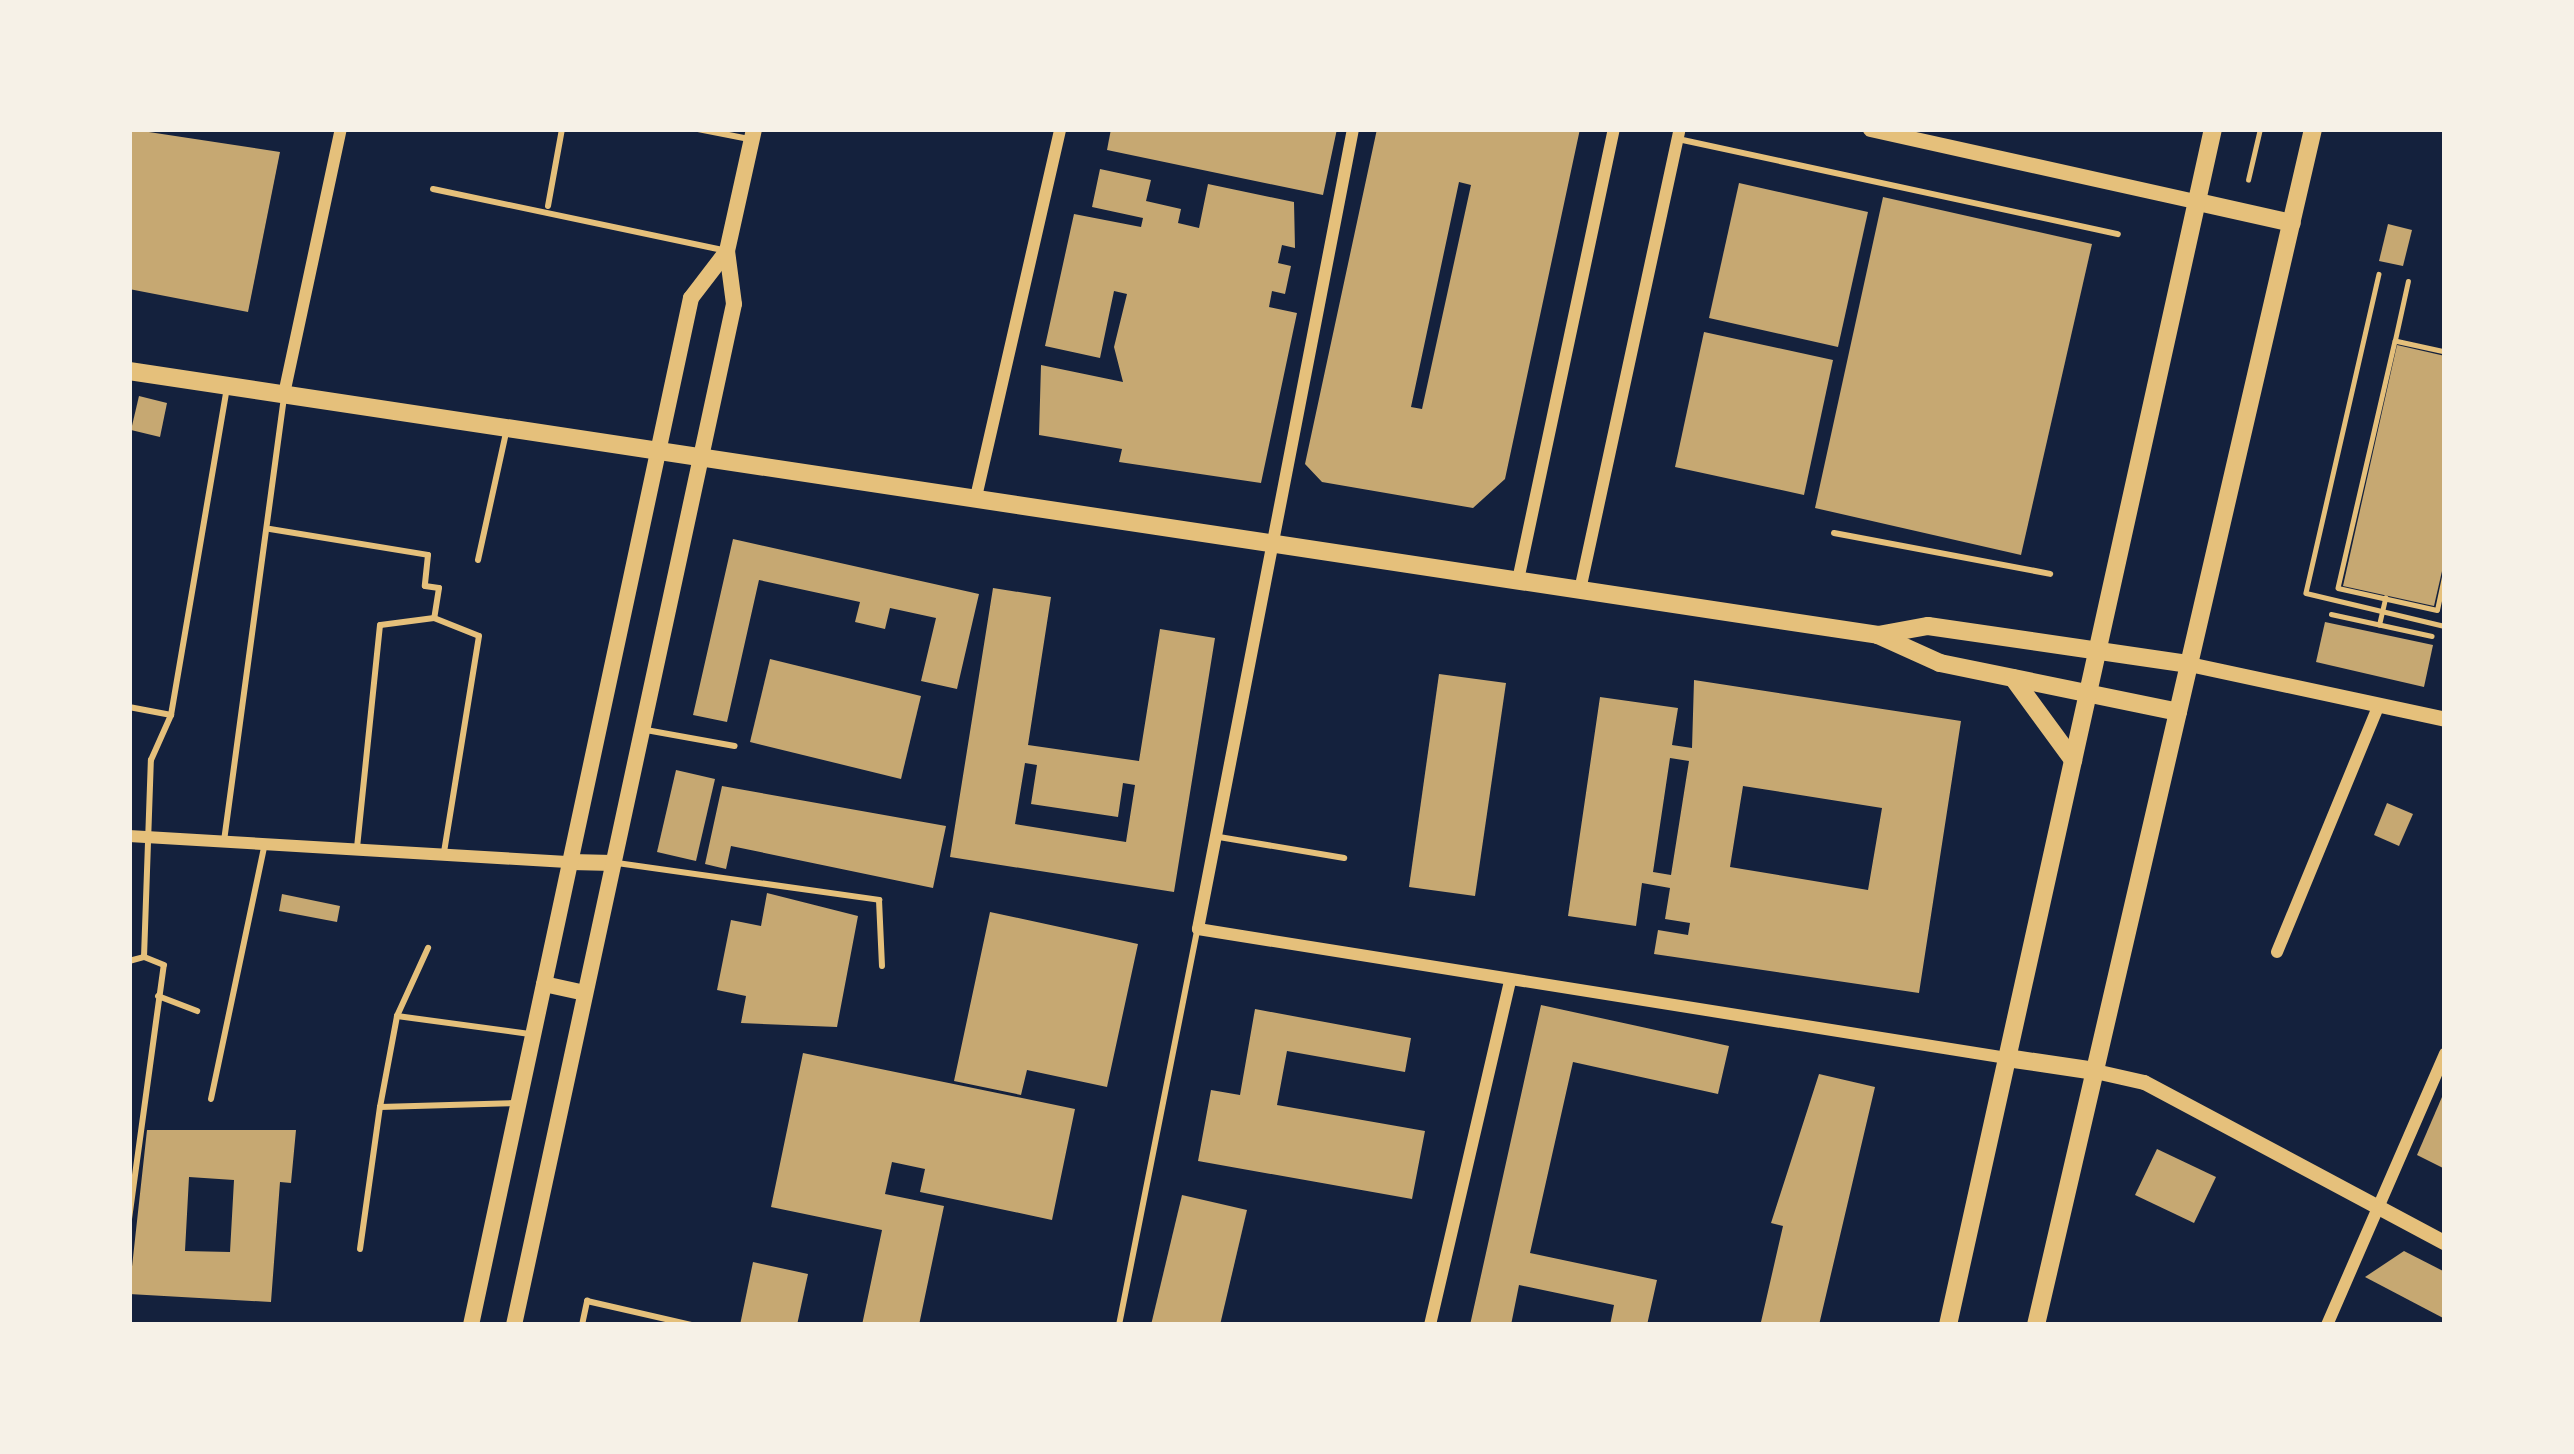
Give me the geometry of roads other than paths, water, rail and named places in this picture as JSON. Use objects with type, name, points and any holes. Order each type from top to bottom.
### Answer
[{"type":"main road","points":[[1948,1325],[2213,129]]},
{"type":"main road","points":[[2036,1325],[2313,129]]},
{"type":"main road","points":[[514,1325],[734,304],[727,251],[753,134]]},
{"type":"main road","points":[[2198,202],[2292,224]]},
{"type":"main road","points":[[471,1325],[691,298],[727,251]]},
{"type":"main road","points":[[129,371],[508,424],[1878,635],[2013,678],[2178,712]]},
{"type":"main road","points":[[1878,635],[1928,626],[2189,664]]},
{"type":"main road","points":[[2013,678],[2073,760]]},
{"type":"main road","points":[[571,862],[613,863]]},
{"type":"main road","points":[[544,984],[585,993]]},
{"type":"main road","points":[[2007,1058],[2095,1071]]},
{"type":"street","points":[[284,394],[341,129]]},
{"type":"street","points":[[976,497],[1060,129]]},
{"type":"street","points":[[1353,129],[1198,929],[2007,1058]]},
{"type":"street","points":[[1518,580],[1614,129]]},
{"type":"street","points":[[1870,129],[2198,202]]},
{"type":"street","points":[[1580,590],[1679,134]]},
{"type":"street","points":[[2189,664],[2445,719]]},
{"type":"street","points":[[2277,952],[2379,704]]},
{"type":"street","points":[[129,836],[571,862]]},
{"type":"street","points":[[1430,1325],[1510,980]]},
{"type":"street","points":[[2327,1325],[2445,1053]]},
{"type":"street","points":[[2095,1071],[2144,1082],[2445,1243]]},
{"type":"lane","points":[[548,206],[562,129]]},
{"type":"lane","points":[[698,129],[753,134]]},
{"type":"lane","points":[[1679,134],[2118,234]]},
{"type":"lane","points":[[434,189],[548,206],[727,251]]},
{"type":"lane","points":[[144,957],[151,760],[171,715],[227,386]]},
{"type":"lane","points":[[224,841],[270,529],[284,394]]},
{"type":"lane","points":[[478,560],[508,424]]},
{"type":"lane","points":[[270,529],[428,555],[434,618]]},
{"type":"lane","points":[[1834,533],[2050,574]]},
{"type":"lane","points":[[357,849],[380,625],[434,618],[479,636],[444,854]]},
{"type":"lane","points":[[129,707],[171,715]]},
{"type":"lane","points":[[642,729],[735,746]]},
{"type":"lane","points":[[1216,837],[1344,858]]},
{"type":"lane","points":[[211,1099],[264,843]]},
{"type":"lane","points":[[613,863],[879,900],[882,966]]},
{"type":"lane","points":[[1119,1325],[1198,929]]},
{"type":"lane","points":[[360,1250],[397,1016],[428,948]]},
{"type":"lane","points":[[129,961],[144,957],[164,965],[129,1219]]},
{"type":"lane","points":[[158,997],[197,1011]]},
{"type":"lane","points":[[397,1016],[534,1035]]},
{"type":"lane","points":[[380,1107],[519,1103]]},
{"type":"lane","points":[[582,1325],[587,1301],[692,1325]]}]
